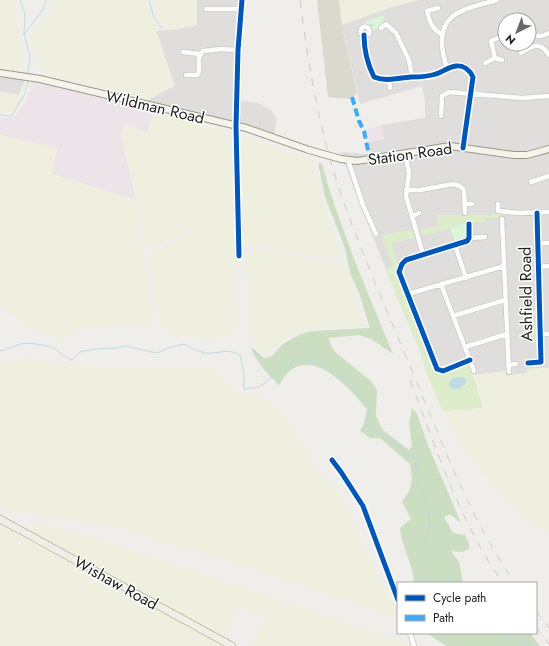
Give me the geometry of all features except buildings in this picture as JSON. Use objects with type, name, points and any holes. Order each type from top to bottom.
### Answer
[{"type":"main road","name":"Wildman Road","points":[[0,73],[32,78],[236,126],[308,150]]},
{"type":"main road","name":"Station Road","points":[[308,150],[341,159],[364,161],[444,147],[463,148],[514,156],[527,155],[549,149]]},
{"type":"main road","name":"Wishaw Road","points":[[1,519],[232,646]]},
{"type":"street","points":[[239,256],[236,126],[238,50],[242,0]]},
{"type":"street","points":[[446,68],[442,44],[443,29],[449,20],[456,13],[497,0]]},
{"type":"street","points":[[426,6],[430,24],[434,30],[443,35]]},
{"type":"street","points":[[427,11],[438,8]]},
{"type":"street","points":[[206,9],[241,9]]},
{"type":"street","points":[[381,28],[386,21],[396,33],[409,60],[412,77]]},
{"type":"street","points":[[537,36],[549,33]]},
{"type":"street","points":[[364,35],[364,47],[368,64],[374,77],[379,79],[389,80],[412,77],[423,78],[437,74],[446,68],[457,66],[466,69],[471,73],[473,77],[472,93],[463,148]]},
{"type":"street","points":[[495,58],[492,41],[497,37]]},
{"type":"street","points":[[537,45],[545,49],[548,55]]},
{"type":"street","points":[[183,52],[200,54],[203,51],[221,49],[238,50]]},
{"type":"street","points":[[186,75],[197,75],[199,73],[200,54]]},
{"type":"street","points":[[485,63],[495,58],[502,60]]},
{"type":"street","points":[[389,80],[390,88]]},
{"type":"street","points":[[441,116],[442,96],[449,92],[522,98],[549,96]]},
{"type":"street","points":[[406,154],[408,173],[406,196],[423,254]]},
{"type":"street","points":[[348,160],[363,205],[376,234]]},
{"type":"street","points":[[531,182],[549,176]]},
{"type":"street","points":[[406,190],[426,189],[453,184],[457,185],[464,190],[465,213]]},
{"type":"street","points":[[465,204],[472,204]]},
{"type":"street","points":[[498,204],[495,211],[512,213],[549,212]]},
{"type":"street","points":[[413,216],[419,213]]},
{"type":"street","name":"Ashfield Road","points":[[528,363],[541,362],[537,213]]},
{"type":"street","points":[[502,218],[509,372]]},
{"type":"street","points":[[469,224],[470,238]]},
{"type":"street","points":[[470,360],[443,371],[438,369],[399,272],[400,266],[406,260],[467,241],[470,238],[485,237]]},
{"type":"street","points":[[538,243],[549,243]]},
{"type":"street","points":[[455,245],[466,278]]},
{"type":"street","points":[[408,294],[504,266]]},
{"type":"street","points":[[538,267],[549,266]]},
{"type":"street","points":[[441,284],[474,371]]},
{"type":"street","points":[[453,316],[505,300]]},
{"type":"street","points":[[465,347],[507,334]]},
{"type":"street","points":[[541,334],[549,334]]},
{"type":"street","points":[[509,365],[516,364]]},
{"type":"street","points":[[332,460],[363,506],[397,597]]},
{"type":"street","points":[[410,634],[414,646]]},
{"type":"shaded area","points":[[197,0],[243,0],[241,101],[258,103],[271,110],[277,119],[274,136],[148,102],[148,100],[174,86],[156,31],[197,25]]},
{"type":"shaded area","points":[[317,0],[339,0],[344,36],[357,93],[350,99],[328,97]]},
{"type":"shaded area","points":[[418,0],[549,0],[549,368],[527,369],[527,373],[506,376],[506,371],[443,411],[340,152],[371,154],[369,142],[384,139],[381,125],[425,118],[425,101],[422,86],[360,104],[342,25],[389,8]]},
{"type":"shaded area","points":[[0,77],[25,80],[19,95],[0,92]]},
{"type":"shaded area","points":[[33,80],[153,112],[147,132],[124,125],[121,135],[136,200],[52,174],[57,148],[0,135],[0,119],[14,117],[25,103]]},
{"type":"shaded area","points":[[381,125],[384,140],[369,142],[366,129]]},
{"type":"green space","points":[[0,0],[12,0],[18,24],[24,73],[0,70]]},
{"type":"green space","points":[[49,0],[146,0],[175,86],[148,100],[41,71],[30,37],[43,22],[52,4]]},
{"type":"green space","points":[[153,0],[197,0],[197,25],[170,30],[159,18]]},
{"type":"green space","points":[[339,0],[418,0],[389,8],[342,25]]},
{"type":"green space","points":[[384,15],[381,25],[372,31],[371,28],[374,25],[372,23],[369,25],[362,23]]},
{"type":"green space","points":[[25,80],[27,80],[23,97],[14,112],[6,114],[0,113],[0,92],[19,95]]},
{"type":"green space","points":[[153,112],[228,131],[231,224],[238,319],[236,328],[224,338],[208,339],[171,334],[160,324],[148,255],[191,234],[189,230],[156,247],[148,249],[121,135],[124,124],[147,132]]},
{"type":"green space","points":[[0,135],[57,148],[52,174],[134,199],[154,325],[142,326],[121,323],[86,329],[59,339],[25,326],[6,308],[0,305]]},
{"type":"green space","points":[[242,136],[312,160],[331,229],[343,259],[249,246],[243,240]]},
{"type":"green space","points":[[318,163],[322,164],[337,212],[393,354],[371,339],[359,335],[328,338],[334,351],[371,381],[377,390],[376,416],[383,430],[409,450],[412,446],[409,424],[412,408],[417,414],[428,445],[461,523],[450,514],[444,517],[453,533],[465,535],[469,543],[469,549],[463,552],[451,551],[459,562],[463,582],[414,582],[412,569],[400,528],[411,519],[402,502],[411,484],[412,475],[410,464],[380,438],[370,438],[360,431],[364,423],[367,409],[353,393],[336,377],[316,366],[306,365],[293,368],[279,385],[259,363],[253,353],[251,347],[264,358],[272,356],[283,344],[299,335],[312,331],[370,328],[359,293],[350,273],[345,248],[325,197]]},
{"type":"green space","points":[[492,213],[500,213],[499,218],[486,218],[485,222],[465,223],[421,236],[420,229],[437,227],[438,215],[492,215]]},
{"type":"green space","points":[[465,223],[466,239],[455,241],[450,228]]},
{"type":"green space","points":[[412,230],[415,238],[392,243],[397,262],[399,264],[398,271],[435,369],[437,372],[441,373],[466,363],[470,366],[483,408],[443,411],[429,379],[419,349],[386,270],[393,266],[382,235]]},
{"type":"green space","points":[[254,249],[343,264],[365,326],[302,330],[289,336],[274,347],[268,354],[260,352],[255,346],[251,332],[245,258]]},
{"type":"green space","points":[[524,309],[537,310],[537,314],[524,316]]},
{"type":"green space","points":[[538,328],[538,341],[532,341],[531,329]]},
{"type":"green space","points":[[31,357],[51,364],[108,367],[213,368],[239,395],[255,395],[279,408],[317,468],[339,494],[377,573],[397,610],[397,619],[252,569],[118,528],[9,510],[0,505],[0,363]]},
{"type":"green space","points":[[549,368],[549,532],[534,524],[514,507],[483,472],[461,446],[443,411],[483,408],[473,375],[506,371],[507,376],[527,373],[527,369]]},
{"type":"green space","points":[[0,523],[228,646],[0,646]]},
{"type":"green space","points":[[32,523],[85,534],[411,646],[251,646],[265,618],[238,607],[224,637],[29,531]]},
{"type":"green space","points":[[428,634],[531,634],[540,646],[446,646]]},
{"type":"water","points":[[457,377],[466,379],[466,384],[461,388],[453,389],[449,384],[450,380]]},
{"type":"waterway","points":[[20,0],[25,14],[24,35],[30,55],[28,75]]},
{"type":"waterway","points":[[24,35],[43,9],[46,0]]},
{"type":"waterway","points":[[149,0],[154,18],[162,28]]},
{"type":"waterway","points":[[0,115],[10,116],[14,113],[24,94],[28,81]]},
{"type":"waterway","points":[[0,351],[21,344],[37,344],[53,348],[72,360],[80,352],[94,349],[125,346],[157,353],[168,348],[184,344],[205,353],[226,351],[240,355],[244,375],[244,389],[259,387],[296,360],[323,364],[353,386],[369,407],[367,423],[369,429],[390,438],[417,462],[415,477],[427,502],[430,522],[425,540],[429,556],[448,575],[450,582]]},
{"type":"waterway","points":[[500,634],[531,645]]},
{"type":"railway","points":[[300,0],[320,120],[340,191],[377,287],[438,435],[473,511],[486,536],[514,582]]},
{"type":"railway","points":[[410,380],[441,462],[467,522],[483,552],[502,582]]},
{"type":"railway","points":[[537,612],[549,628]]},
{"type":"railway","points":[[537,628],[549,644]]},
{"type":"marked path","points":[[352,97],[359,121],[364,131],[370,160]]},
{"type":"cycle path","points":[[239,256],[236,126],[238,50],[242,0]]},
{"type":"cycle path","points":[[364,35],[366,57],[374,77],[388,79],[427,76],[456,66],[464,67],[470,73],[473,77],[463,148]]},
{"type":"cycle path","points":[[528,363],[541,362],[537,213]]},
{"type":"cycle path","points":[[469,224],[469,238],[467,241],[406,260],[402,264],[399,272],[437,369],[443,371],[470,360]]},
{"type":"cycle path","points":[[332,460],[363,506],[397,597]]}]
